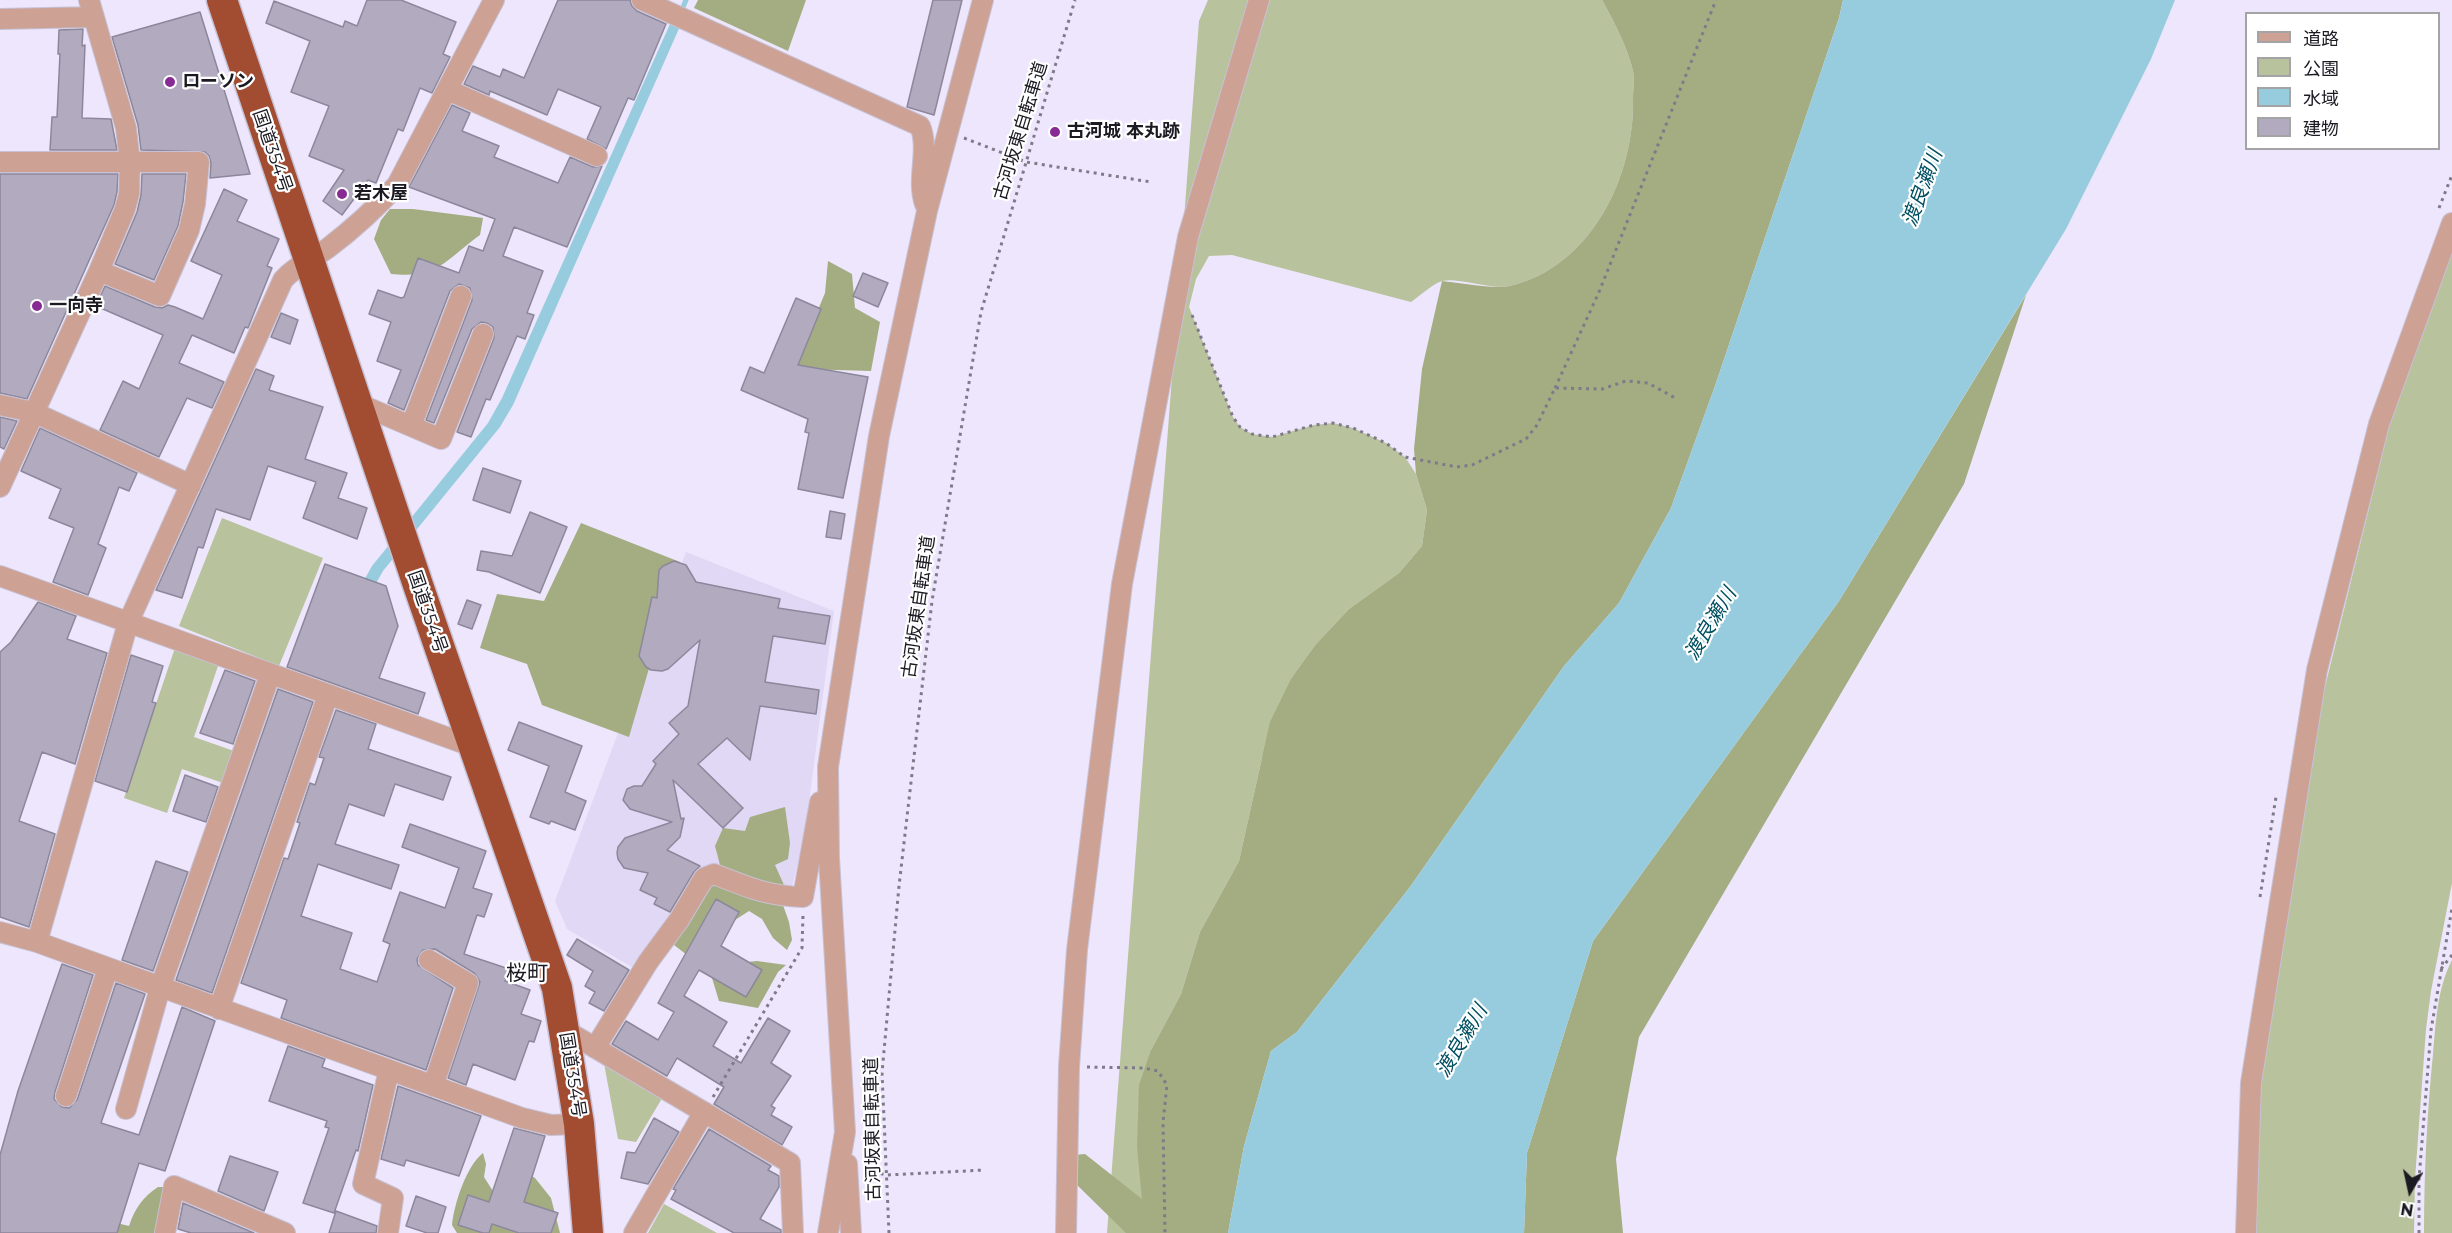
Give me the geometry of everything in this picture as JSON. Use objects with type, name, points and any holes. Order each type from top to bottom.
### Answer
[{"type":"highway","name":"国道354号","points":[[222,0],[557,988],[579,1124],[588,1233]]},
{"type":"street","points":[[37,942],[128,623],[283,280],[290,272],[328,248],[379,205],[397,185],[494,0]]},
{"type":"street","points":[[642,0],[920,126],[923,144],[922,196],[927,211]]},
{"type":"street","points":[[594,1048],[648,962],[679,920],[704,878],[714,874],[768,894],[803,897],[828,768],[879,436],[927,211],[983,0]]},
{"type":"street","points":[[1066,1233],[1070,1067],[1077,950],[1122,584],[1188,237],[1259,0]]},
{"type":"street","points":[[0,19],[92,8],[126,128],[130,162],[129,194],[125,209],[0,487]]},
{"type":"street","points":[[448,90],[597,156]]},
{"type":"street","points":[[0,162],[199,162],[195,204],[189,230],[160,296],[99,271]]},
{"type":"street","points":[[2246,1233],[2251,1083],[2317,670],[2379,424],[2452,223]]},
{"type":"street","points":[[411,426],[461,296]]},
{"type":"street","points":[[357,403],[441,439],[483,334]]},
{"type":"street","points":[[0,405],[33,412],[191,485]]},
{"type":"street","points":[[0,576],[474,747]]},
{"type":"street","points":[[126,1109],[160,988],[270,675]]},
{"type":"street","points":[[219,1009],[328,695]]},
{"type":"street","points":[[828,768],[829,858],[851,1233]]},
{"type":"street","points":[[0,932],[37,942],[522,1118],[551,1125],[579,1124]]},
{"type":"street","points":[[429,960],[468,983],[433,1086]]},
{"type":"street","points":[[66,1096],[108,968]]},
{"type":"street","points":[[565,1030],[790,1163],[793,1233]]},
{"type":"street","points":[[389,1070],[363,1184],[393,1198],[390,1232]]},
{"type":"street","points":[[634,1233],[704,1112]]},
{"type":"street","points":[[828,1233],[845,1132]]},
{"type":"street","points":[[165,1233],[174,1186],[285,1233]]},
{"type":"path","name":"古河坂東自転車道","points":[[889,1233],[882,1073],[899,886],[932,601],[981,312],[1075,0]]},
{"type":"path","points":[[1177,295],[1189,307],[1233,417],[1240,427],[1252,434],[1272,437],[1314,425],[1333,423],[1353,428],[1386,443],[1405,457],[1457,467],[1472,465],[1526,440],[1537,425],[1599,292],[1716,0]]},
{"type":"path","points":[[955,134],[1026,162],[1151,182]]},
{"type":"path","points":[[1555,388],[1602,389],[1626,381],[1648,383],[1677,399]]},
{"type":"path","points":[[704,1112],[802,948],[803,897]]},
{"type":"path","points":[[2419,1233],[2419,1179],[2427,1065],[2440,971],[2452,908]]},
{"type":"path","points":[[2440,971],[2452,955]]},
{"type":"path","points":[[1070,1067],[1144,1068],[1158,1071],[1167,1085],[1163,1122],[1165,1233]]},
{"type":"path","points":[[858,1168],[887,1175],[985,1170]]},
{"type":"shaded area","points":[[686,552],[834,611],[804,840],[791,890],[709,867],[635,969],[567,929],[555,901]]},
{"type":"green space","points":[[698,0],[806,0],[788,51],[694,8]]},
{"type":"green space","points":[[1208,0],[1602,0],[1624,43],[1633,71],[1632,128],[1626,158],[1603,214],[1585,239],[1564,260],[1539,276],[1503,287],[1442,281],[1411,302],[1232,255],[1209,256],[1196,279],[1189,307],[1233,417],[1240,427],[1252,434],[1272,437],[1314,425],[1333,423],[1353,428],[1386,443],[1405,457],[1416,474],[1427,510],[1422,546],[1399,573],[1349,609],[1316,644],[1292,677],[1262,758],[1239,861],[1200,932],[1181,994],[1151,1050],[1141,1233],[1107,1233],[1199,21]]},
{"type":"green space","points":[[1602,0],[1843,0],[1839,18],[1715,386],[1671,508],[1619,603],[1564,666],[1410,887],[1297,1032],[1271,1051],[1244,1146],[1228,1233],[1126,1233],[1074,1182],[1074,1155],[1085,1154],[1142,1199],[1137,1147],[1139,1085],[1151,1050],[1181,994],[1200,932],[1239,861],[1270,722],[1292,677],[1316,644],[1349,609],[1399,573],[1422,546],[1427,510],[1416,474],[1414,449],[1422,369],[1442,281],[1503,287],[1539,276],[1564,260],[1585,239],[1603,214],[1616,187],[1626,158],[1632,128],[1634,78],[1624,43]]},
{"type":"green space","points":[[390,209],[413,209],[483,218],[480,235],[450,259],[431,270],[407,275],[391,274],[374,239],[381,220]]},
{"type":"green space","points":[[2452,252],[2452,883],[2426,1029],[2415,1179],[2414,1233],[2256,1233],[2262,1069],[2321,703],[2391,419]]},
{"type":"green space","points":[[828,261],[852,274],[855,308],[880,322],[871,371],[802,369],[796,363],[825,293]]},
{"type":"green space","points":[[2026,295],[1964,484],[1639,1037],[1616,1159],[1623,1233],[1524,1233],[1527,1153],[1593,941],[1839,601]]},
{"type":"green space","points":[[222,518],[323,558],[279,666],[179,626]]},
{"type":"green space","points":[[581,523],[680,562],[629,737],[542,705],[527,664],[480,648],[497,594],[544,601]]},
{"type":"green space","points":[[175,648],[219,663],[194,737],[234,751],[223,783],[182,769],[167,813],[124,798]]},
{"type":"green space","points":[[785,807],[790,843],[788,859],[775,865],[784,885],[783,905],[792,940],[787,950],[773,938],[762,919],[749,911],[735,920],[714,953],[738,963],[757,961],[786,965],[778,972],[758,1008],[719,1001],[708,965],[687,955],[674,945],[704,899],[720,865],[715,846],[723,828],[745,831],[750,817]]},
{"type":"green space","points":[[2452,960],[2452,1233],[2424,1233],[2426,1144],[2435,1030],[2440,994]]},
{"type":"green space","points":[[603,1058],[664,1095],[636,1142],[618,1139]]},
{"type":"green space","points":[[483,1153],[486,1164],[484,1177],[496,1196],[516,1166],[535,1178],[551,1198],[560,1233],[457,1233],[452,1225],[458,1197],[471,1167]]},
{"type":"green space","points":[[158,1187],[165,1187],[160,1233],[79,1233],[0,1195],[129,1226],[140,1204]]},
{"type":"green space","points":[[664,1204],[717,1233],[648,1233]]},
{"type":"water","name":"渡良瀬川","points":[[1843,0],[2175,0],[2151,59],[2066,229],[1839,601],[1593,941],[1527,1153],[1524,1233],[1228,1233],[1244,1146],[1271,1051],[1297,1032],[1410,887],[1564,666],[1619,603],[1671,508],[1715,386],[1839,18]]},
{"type":"water","points":[[674,9],[681,24],[513,405],[500,427],[383,571],[365,603],[354,598],[372,566],[488,423],[502,398],[670,24]]},
{"type":"building","points":[[367,0],[401,0],[456,22],[443,54],[450,57],[432,93],[420,88],[403,131],[398,129],[376,183],[368,180],[342,215],[323,201],[344,170],[309,156],[329,106],[291,92],[310,41],[266,23],[274,1],[343,27],[345,21],[357,26]]},
{"type":"building","points":[[558,0],[630,0],[637,11],[666,24],[634,100],[628,98],[606,149],[587,139],[601,107],[558,89],[547,115],[490,91],[489,95],[464,84],[473,66],[500,77],[503,69],[524,78]]},
{"type":"building","points":[[933,0],[962,0],[934,115],[907,107]]},
{"type":"building","name":"ローソン","points":[[200,12],[250,174],[210,178],[211,163],[205,152],[141,150],[138,125],[112,37]]},
{"type":"building","points":[[83,29],[82,46],[85,45],[82,118],[111,119],[117,150],[50,150],[52,117],[57,117],[59,30]]},
{"type":"building","points":[[452,105],[470,113],[462,131],[499,146],[494,157],[558,183],[570,157],[593,167],[602,166],[567,247],[514,227],[503,256],[543,271],[527,313],[534,315],[525,339],[517,336],[490,400],[486,399],[471,437],[457,432],[494,338],[493,327],[487,323],[481,322],[472,329],[434,423],[426,420],[472,300],[470,288],[459,284],[450,291],[404,410],[388,403],[401,370],[377,361],[391,322],[369,314],[378,290],[404,297],[418,258],[459,273],[469,246],[483,251],[495,219],[409,187]]},
{"type":"building","name":"一向寺","points":[[0,174],[118,174],[114,205],[27,399],[0,393]]},
{"type":"building","points":[[142,174],[186,174],[178,226],[154,280],[115,264],[137,212]]},
{"type":"building","points":[[224,189],[247,200],[237,221],[279,239],[267,266],[272,268],[248,328],[245,327],[234,353],[192,335],[179,363],[224,382],[212,408],[187,398],[159,457],[100,430],[123,381],[139,389],[163,335],[96,306],[105,286],[155,307],[162,308],[168,305],[203,319],[222,275],[191,261]]},
{"type":"building","points":[[863,273],[888,283],[878,307],[853,296]]},
{"type":"building","points":[[796,298],[821,309],[798,365],[868,377],[843,498],[798,489],[809,433],[805,432],[808,419],[741,390],[750,367],[764,373]]},
{"type":"building","points":[[281,313],[298,320],[290,344],[271,337]]},
{"type":"building","points":[[256,369],[274,376],[269,390],[323,407],[305,459],[347,473],[338,498],[367,508],[357,539],[303,518],[316,482],[268,466],[250,520],[216,509],[203,548],[198,547],[182,598],[156,590]]},
{"type":"building","points":[[0,417],[17,421],[4,449],[0,447]]},
{"type":"building","points":[[40,428],[137,473],[129,491],[119,487],[98,544],[106,548],[88,595],[53,582],[74,528],[49,518],[61,489],[21,471]]},
{"type":"building","points":[[483,468],[521,481],[510,513],[473,500]]},
{"type":"building","points":[[830,511],[845,514],[841,539],[826,537]]},
{"type":"building","points":[[530,512],[567,527],[540,593],[489,572],[477,570],[481,551],[512,556]]},
{"type":"building","points":[[674,561],[686,565],[696,582],[780,599],[778,608],[830,616],[825,644],[773,636],[765,682],[819,690],[816,714],[760,706],[750,760],[727,738],[698,764],[743,808],[723,828],[673,780],[681,819],[684,818],[680,837],[667,850],[700,866],[670,912],[654,904],[657,898],[640,890],[648,873],[624,868],[617,853],[618,847],[625,838],[672,822],[630,809],[623,800],[627,789],[642,786],[656,764],[653,761],[679,734],[669,723],[688,706],[700,640],[668,669],[662,671],[646,667],[639,656],[652,597],[657,598],[659,570]]},
{"type":"building","points":[[325,564],[386,586],[398,626],[379,678],[425,693],[418,714],[287,667]]},
{"type":"building","points":[[467,600],[481,605],[472,629],[458,624]]},
{"type":"building","points":[[38,602],[76,616],[67,639],[107,653],[75,764],[42,752],[19,821],[55,834],[29,927],[0,917],[0,652],[11,642]]},
{"type":"building","points":[[131,655],[163,666],[152,702],[156,703],[127,792],[95,781]]},
{"type":"building","points":[[225,670],[255,681],[233,744],[200,733]]},
{"type":"building","points":[[278,689],[313,702],[212,993],[176,980]]},
{"type":"building","points":[[336,710],[376,724],[368,749],[451,777],[443,800],[395,784],[384,816],[349,804],[335,844],[399,865],[391,889],[318,864],[301,916],[352,933],[340,969],[377,982],[390,944],[383,941],[400,892],[445,908],[459,868],[402,847],[410,824],[486,851],[473,888],[492,894],[484,917],[477,915],[464,954],[509,969],[505,981],[530,990],[521,1014],[541,1021],[534,1042],[529,1041],[515,1080],[473,1064],[466,1085],[448,1078],[480,982],[474,973],[435,949],[423,950],[417,959],[418,965],[453,988],[426,1070],[281,1018],[287,1000],[241,983],[284,858],[288,859],[310,783],[315,785],[324,758],[319,757]]},
{"type":"building","points":[[519,722],[582,746],[565,792],[586,801],[575,830],[551,821],[549,824],[530,817],[549,766],[508,750]]},
{"type":"building","points":[[185,775],[218,787],[206,822],[173,811]]},
{"type":"building","points":[[156,861],[188,872],[153,971],[122,960]]},
{"type":"building","points":[[716,899],[739,912],[721,946],[762,970],[746,997],[699,970],[684,996],[727,1022],[713,1046],[741,1063],[768,1018],[790,1031],[771,1063],[791,1076],[771,1106],[775,1108],[771,1115],[792,1127],[782,1145],[714,1104],[724,1087],[677,1058],[667,1076],[612,1044],[626,1021],[658,1040],[674,1012],[658,1003]]},
{"type":"building","points":[[577,939],[629,970],[604,1011],[589,1003],[595,992],[585,986],[593,971],[567,955]]},
{"type":"building","points":[[62,964],[93,975],[55,1092],[54,1099],[62,1107],[69,1108],[77,1100],[116,983],[145,994],[101,1123],[139,1135],[182,1007],[215,1021],[165,1171],[139,1163],[117,1233],[0,1233],[0,1155],[18,1091]]},
{"type":"building","points":[[288,1046],[325,1059],[322,1067],[373,1085],[358,1151],[356,1150],[334,1213],[303,1203],[329,1128],[325,1127],[327,1121],[269,1101]]},
{"type":"building","points":[[398,1086],[481,1116],[459,1176],[406,1160],[404,1166],[381,1159]]},
{"type":"building","points":[[654,1118],[679,1132],[648,1184],[621,1178],[627,1152],[635,1153]]},
{"type":"building","points":[[514,1128],[545,1136],[524,1202],[558,1213],[551,1233],[519,1233],[492,1224],[489,1233],[483,1233],[458,1225],[468,1195],[489,1202]]},
{"type":"building","points":[[709,1129],[771,1166],[768,1170],[779,1176],[779,1187],[760,1219],[781,1230],[781,1233],[734,1233],[671,1199],[676,1190],[673,1189]]},
{"type":"building","points":[[230,1156],[278,1172],[264,1211],[218,1191]]},
{"type":"building","points":[[416,1196],[446,1207],[438,1233],[427,1233],[406,1226]]},
{"type":"building","points":[[183,1203],[254,1233],[191,1233],[178,1229]]},
{"type":"building","points":[[336,1211],[377,1226],[376,1233],[329,1233]]},
{"type":"waterway","points":[[681,12],[686,0]]},
{"type":"place","name":"ローソン","points":[[170,82]]},
{"type":"place","name":"古河城 本丸跡","points":[[1055,132]]},
{"type":"place","name":"若木屋","points":[[342,194]]},
{"type":"place","name":"一向寺","points":[[37,306]]},
{"type":"district","name":"桜町","points":[[527,974]]}]
